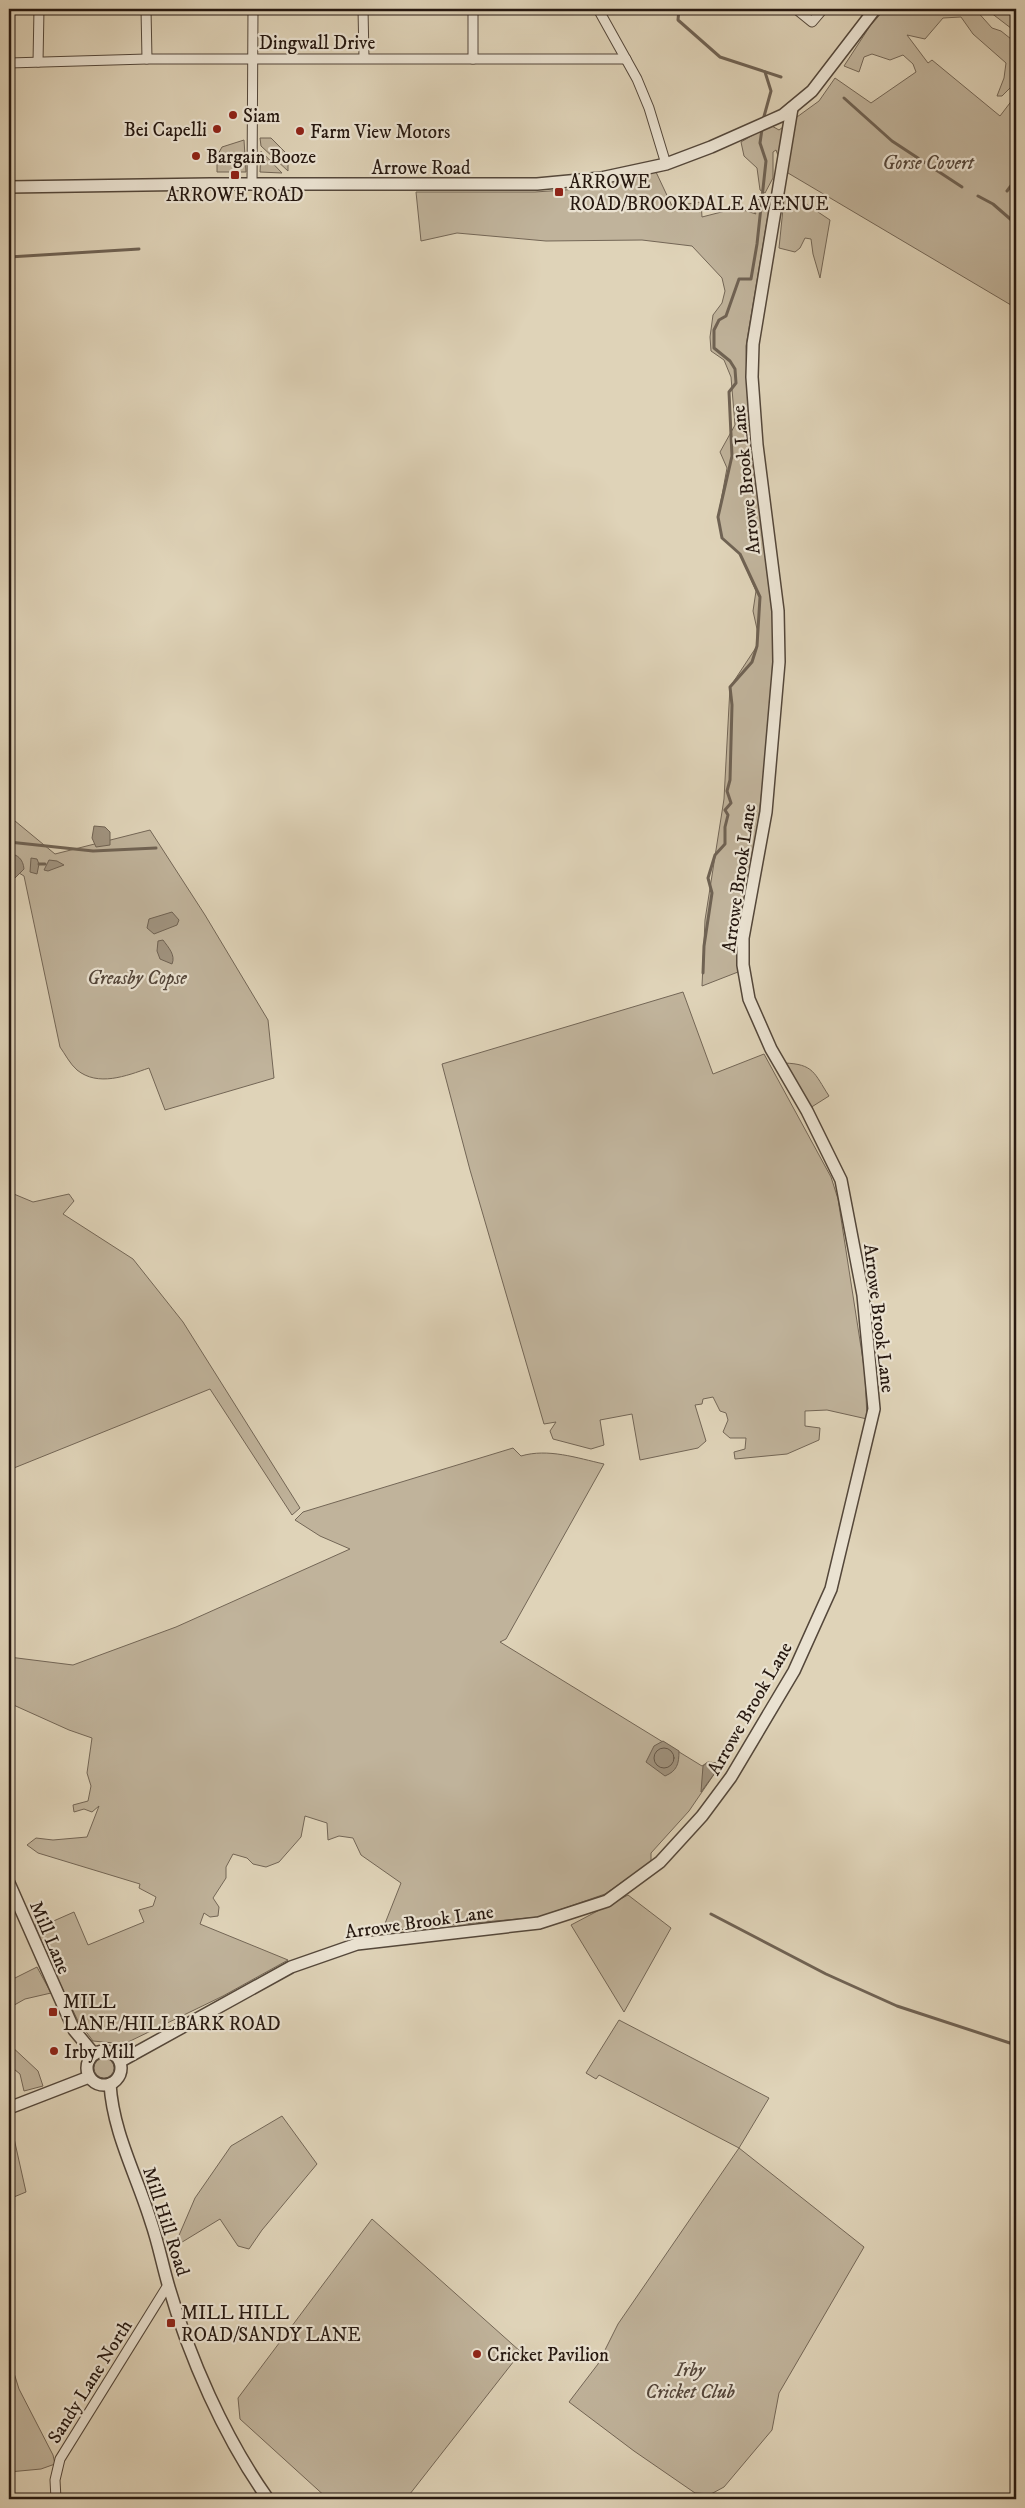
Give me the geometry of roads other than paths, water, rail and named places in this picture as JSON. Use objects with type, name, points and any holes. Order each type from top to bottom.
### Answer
[{"type":"street","points":[[38,62],[39,9]]},
{"type":"street","points":[[146,9],[147,59]]},
{"type":"street","points":[[252,184],[253,9]]},
{"type":"street","points":[[364,9],[364,58]]},
{"type":"street","points":[[473,9],[473,59]]},
{"type":"street","points":[[598,9],[626,59],[649,108],[666,164]]},
{"type":"street","points":[[796,9],[812,22],[823,9]]},
{"type":"street","name":"Arrowe Road","points":[[9,187],[252,184],[537,184],[601,178],[666,164],[770,121],[792,108],[812,91],[875,9]]},
{"type":"street","name":"Dingwall Drive","points":[[9,63],[147,59],[626,59]]},
{"type":"street","name":"Arrowe Brook Lane","points":[[120,2061],[291,1967],[357,1944],[539,1923],[607,1901],[660,1862],[702,1816],[725,1785],[794,1671],[831,1589],[874,1409],[863,1295],[841,1180],[806,1111],[771,1049],[749,999],[742,953],[766,812],[779,662],[778,611],[757,445],[752,377],[753,344],[792,108]]},
{"type":"street","name":"Mill Lane","points":[[9,1883],[74,2030],[94,2054]]},
{"type":"street","points":[[109,2051],[120,2061],[121,2072],[110,2084],[100,2085],[89,2077],[88,2064],[94,2054],[109,2051]]},
{"type":"street","points":[[9,2108],[89,2077]]},
{"type":"street","name":"Mill Hill Road","points":[[110,2084],[112,2105],[120,2137],[151,2222],[168,2285],[198,2369],[213,2402],[268,2499]]},
{"type":"street","name":"Sandy Lane North","points":[[56,2499],[55,2480],[60,2459],[168,2285]]},
{"type":"water","points":[[94,826],[105,827],[110,832],[110,845],[96,847],[92,838]]},
{"type":"water","points":[[9,853],[20,858],[24,869],[14,879],[9,877]]},
{"type":"water","points":[[31,858],[37,859],[39,864],[37,874],[30,872]]},
{"type":"water","points":[[49,860],[57,861],[64,865],[48,871],[44,870]]},
{"type":"water","points":[[172,912],[179,920],[177,925],[154,934],[147,928],[149,919]]},
{"type":"water","points":[[163,940],[172,954],[172,964],[160,959],[157,951],[158,941]]},
{"type":"water","points":[[663,1741],[679,1751],[679,1760],[676,1766],[672,1772],[665,1776],[646,1762],[654,1746]]},
{"type":"water","points":[[708,1762],[717,1763],[717,1770],[701,1792],[703,1766]]},
{"type":"waterway","points":[[679,9],[678,20],[720,57],[781,77]]},
{"type":"waterway","points":[[763,120],[771,91],[765,72]]},
{"type":"waterway","points":[[844,98],[892,141],[962,187]]},
{"type":"waterway","points":[[703,973],[704,946],[712,893],[708,878],[715,855],[725,844],[725,827],[728,815],[725,810],[731,803],[727,791],[730,780],[732,705],[730,687],[752,662],[757,646],[760,597],[740,554],[722,538],[718,517],[732,456],[729,392],[736,383],[735,369],[730,361],[714,348],[714,330],[719,320],[726,316],[739,279],[751,279],[757,244],[766,161],[760,143],[762,129]]},
{"type":"waterway","points":[[1007,191],[1016,179]]},
{"type":"waterway","points":[[978,196],[993,204],[1016,224]]},
{"type":"waterway","points":[[9,257],[139,249]]},
{"type":"waterway","points":[[9,842],[93,851],[156,848]]},
{"type":"waterway","points":[[39,864],[45,864]]},
{"type":"waterway","points":[[711,1914],[826,1974],[897,2006],[1016,2045]]},
{"type":"place","name":"Siam","points":[[233,115]]},
{"type":"place","name":"Bei Capelli","points":[[217,129]]},
{"type":"place","name":"Farm View Motors","points":[[300,131]]},
{"type":"place","name":"Bargain Booze","points":[[196,156]]},
{"type":"place","name":"ARROWE ROAD","points":[[235,175]]},
{"type":"place","name":"ARROWE ROAD/BROOKDALE AVENUE","points":[[559,192]]},
{"type":"place","name":"MILL LANE/HILLBARK ROAD","points":[[53,2012]]},
{"type":"place","name":"Irby Mill","points":[[54,2051]]},
{"type":"place","name":"MILL HILL ROAD/SANDY LANE","points":[[171,2323]]},
{"type":"place","name":"Cricket Pavilion","points":[[477,2354]]},
{"type":"park label","name":"Gorse Covert","points":[[928,162]]},
{"type":"park label","name":"Greasby Copse","points":[[137,977]]},
{"type":"park label","name":"Irby Cricket Club","points":[[690,2380]]}]
